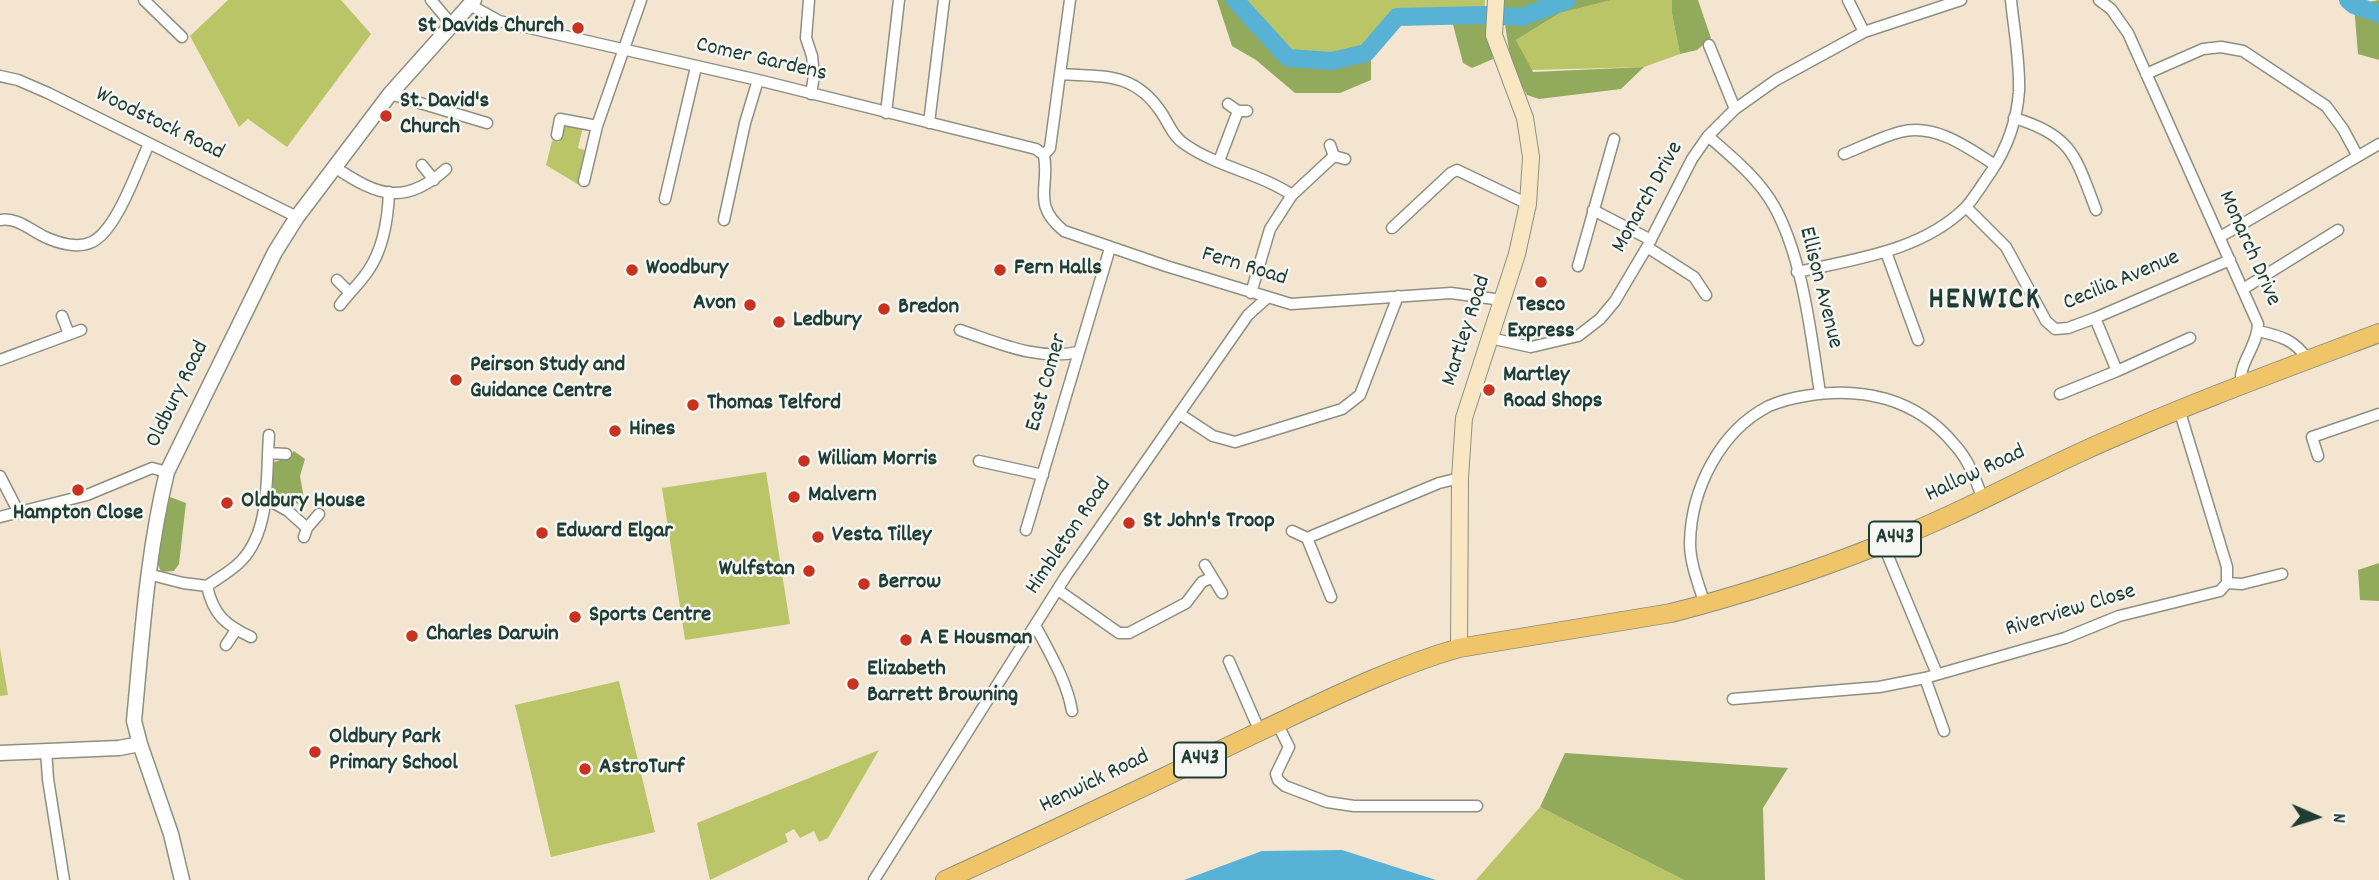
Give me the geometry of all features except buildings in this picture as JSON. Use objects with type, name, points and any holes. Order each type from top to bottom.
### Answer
[{"type":"main road","name":"Martley Road","points":[[1459,648],[1460,478],[1464,418],[1517,254],[1528,204],[1531,157],[1525,118],[1494,35],[1496,0]]},
{"type":"main road","name":"Hallow Road","points":[[1459,648],[1671,613],[1704,605],[1883,544],[2179,409],[2379,333]]},
{"type":"main road","name":"Henwick Road","points":[[945,880],[1277,723],[1424,658],[1459,648]]},
{"type":"street","points":[[144,0],[181,36]]},
{"type":"street","points":[[431,0],[452,25]]},
{"type":"street","points":[[584,181],[597,126],[641,0]]},
{"type":"street","points":[[809,0],[806,38],[812,56],[814,76],[811,94]]},
{"type":"street","points":[[886,113],[899,0]]},
{"type":"street","points":[[929,123],[944,0]]},
{"type":"street","name":"Fern Road","points":[[1070,0],[1050,148],[1044,155],[1046,165],[1042,197],[1052,220],[1064,231],[1110,248],[1292,304],[1451,293],[1502,300]]},
{"type":"street","points":[[1848,0],[1864,32]]},
{"type":"street","name":"Monarch Drive","points":[[1490,338],[1531,347],[1578,336],[1600,319],[1615,301],[1649,243],[1692,159],[1708,136],[1735,109],[1776,80],[1864,32],[1961,0]]},
{"type":"street","points":[[1797,272],[1886,252],[1941,226],[1966,207],[1995,165],[2011,133],[2018,93],[2019,67],[2011,0]]},
{"type":"street","name":"Monarch Drive","points":[[2099,0],[2129,33],[2258,324],[2258,331],[2240,374],[2241,385]]},
{"type":"street","name":"Oldbury Road","points":[[183,880],[171,834],[139,744],[135,720],[148,574],[167,472],[275,252],[297,217],[390,94],[472,3]]},
{"type":"street","name":"Comer Gardens","points":[[472,3],[499,21],[758,80],[1036,149],[1044,155]]},
{"type":"street","points":[[1709,45],[1735,109]]},
{"type":"street","points":[[2146,74],[2203,49],[2221,47],[2243,51],[2326,106],[2357,155]]},
{"type":"street","points":[[665,199],[696,67]]},
{"type":"street","points":[[1061,74],[1117,78],[1143,90],[1176,138],[1187,147],[1259,176],[1292,195]]},
{"type":"street","name":"Woodstock Road","points":[[0,76],[18,80],[48,93],[297,217]]},
{"type":"street","points":[[724,220],[732,205],[745,124],[758,80]]},
{"type":"street","points":[[390,94],[487,122]]},
{"type":"street","points":[[1219,161],[1238,109]]},
{"type":"street","points":[[2014,118],[2036,124],[2057,135],[2070,150],[2082,172],[2096,210]]},
{"type":"street","points":[[557,135],[561,119],[597,126]]},
{"type":"street","points":[[1844,154],[1902,131],[1929,131],[1958,142],[1995,165]]},
{"type":"street","name":"Ellison Avenue","points":[[1708,136],[1742,165],[1764,191],[1783,226],[1811,332],[1820,393]]},
{"type":"street","points":[[1578,266],[1614,139]]},
{"type":"street","points":[[0,220],[17,221],[53,241],[74,245],[90,243],[102,236],[113,220],[149,144]]},
{"type":"street","points":[[2220,237],[2379,144]]},
{"type":"street","points":[[1251,293],[1270,229],[1292,195],[1336,153]]},
{"type":"street","points":[[422,164],[434,180]]},
{"type":"street","points":[[336,168],[368,189],[405,193],[422,188],[446,169]]},
{"type":"street","points":[[1392,228],[1457,170],[1528,204]]},
{"type":"street","points":[[340,305],[369,271],[387,220],[389,192]]},
{"type":"street","name":"Cecilia Avenue","points":[[1966,207],[2006,247],[2051,327],[2063,330],[2230,260]]},
{"type":"street","points":[[1593,210],[1649,243],[1694,277],[1706,295]]},
{"type":"street","points":[[1402,219],[1412,227]]},
{"type":"street","points":[[2243,289],[2339,230]]},
{"type":"street","name":"East Comer","points":[[1026,530],[1110,248]]},
{"type":"street","points":[[1886,252],[1918,340]]},
{"type":"street","points":[[337,280],[349,292]]},
{"type":"street","points":[[1181,415],[1213,436],[1235,442],[1342,409],[1360,395],[1398,296]]},
{"type":"street","name":"Himbleton Road","points":[[874,880],[1066,576],[1248,316],[1267,298]]},
{"type":"street","points":[[62,316],[69,334]]},
{"type":"street","points":[[2095,318],[2118,371]]},
{"type":"street","points":[[0,359],[82,330]]},
{"type":"street","points":[[960,330],[1034,354],[1065,355],[1078,352]]},
{"type":"street","name":"Monarch Drive","points":[[2258,331],[2276,334],[2291,341],[2308,360]]},
{"type":"street","points":[[2060,394],[2190,338]]},
{"type":"street","points":[[1704,605],[1691,559],[1690,543],[1695,507],[1712,461],[1735,432],[1768,407],[1784,400],[1820,393],[1856,391],[1895,401],[1927,418],[1960,452],[1971,469],[1983,500]]},
{"type":"street","points":[[2179,409],[2227,567],[2227,583]]},
{"type":"street","points":[[2312,437],[2379,414]]},
{"type":"street","points":[[2309,425],[2318,456]]},
{"type":"street","points":[[148,574],[206,586],[241,561],[253,546],[261,520],[269,435]]},
{"type":"street","points":[[268,453],[286,454]]},
{"type":"street","points":[[979,461],[1043,475]]},
{"type":"street","points":[[0,516],[87,495],[152,468],[167,472]]},
{"type":"street","points":[[0,476],[19,513]]},
{"type":"street","points":[[1307,538],[1439,483],[1460,478]]},
{"type":"street","points":[[265,498],[289,510],[305,532],[319,514]]},
{"type":"street","points":[[1292,531],[1307,538],[1332,598]]},
{"type":"street","points":[[1883,544],[1937,674]]},
{"type":"street","points":[[1205,565],[1222,593]]},
{"type":"street","name":"Riverview Close","points":[[1733,699],[1866,689],[1925,678],[2065,639],[2119,617],[2220,591],[2227,583],[2242,584],[2282,574]]},
{"type":"street","points":[[1058,590],[1119,633],[1129,633],[1186,603],[1202,582],[1211,578]]},
{"type":"street","points":[[206,586],[211,604],[226,624],[251,637]]},
{"type":"street","points":[[1035,625],[1060,675],[1072,711]]},
{"type":"street","points":[[226,645],[236,630]]},
{"type":"street","points":[[1229,661],[1260,732]]},
{"type":"street","points":[[1925,678],[1944,731]]},
{"type":"street","points":[[1277,723],[1289,747],[1276,774],[1285,786],[1327,803],[1354,806],[1477,806]]},
{"type":"street","points":[[0,753],[120,748],[139,744]]},
{"type":"street","points":[[47,750],[48,779],[64,880]]},
{"type":"green space","points":[[228,0],[341,0],[371,34],[287,147],[248,119],[239,127],[190,36]]},
{"type":"green space","points":[[1217,0],[1235,0],[1288,58],[1332,61],[1365,53],[1371,45],[1371,80],[1340,93],[1295,93],[1256,60],[1232,46]]},
{"type":"green space","points":[[1235,0],[1485,0],[1484,15],[1397,17],[1366,53],[1332,61],[1288,58]]},
{"type":"green space","points":[[1501,0],[1612,0],[1560,13],[1516,40],[1533,72],[1644,67],[1621,89],[1539,99],[1527,95],[1512,68]]},
{"type":"green space","points":[[1612,0],[1672,0],[1680,54],[1644,67],[1531,70],[1516,40],[1560,13]]},
{"type":"green space","points":[[1672,0],[1698,0],[1711,38],[1697,50],[1680,54]]},
{"type":"green space","points":[[2379,0],[2379,60],[2358,54],[2354,5]]},
{"type":"green space","points":[[1484,15],[1493,59],[1472,68],[1463,63],[1451,17]]},
{"type":"green space","points":[[566,123],[583,127],[578,148],[588,151],[579,185],[546,165],[552,141],[559,142],[562,126]]},
{"type":"green space","points":[[294,451],[305,459],[300,476],[304,499],[300,504],[278,496],[274,492],[272,480],[272,463],[288,457]]},
{"type":"green space","points":[[766,472],[790,624],[685,640],[662,488]]},
{"type":"green space","points":[[170,497],[186,503],[179,564],[174,571],[161,572],[156,559]]},
{"type":"green space","points":[[2379,563],[2379,601],[2360,600],[2358,570]]},
{"type":"green space","points":[[0,648],[8,695],[0,696]]},
{"type":"green space","name":"AstroTurf","points":[[619,681],[655,832],[551,857],[515,705]]},
{"type":"green space","points":[[879,750],[828,838],[819,842],[814,831],[800,838],[794,829],[785,834],[788,842],[710,880],[697,823]]},
{"type":"green space","points":[[1565,753],[1788,768],[1763,808],[1765,880],[1684,880],[1540,807]]},
{"type":"green space","points":[[1540,807],[1684,880],[1476,880]]},
{"type":"water","points":[[1342,850],[1436,880],[1184,880],[1262,851]]},
{"type":"waterway","points":[[1235,0],[1288,58],[1332,61],[1366,53],[1397,17],[1522,17],[1567,0]]},
{"type":"waterway","points":[[2348,0],[2379,14]]},
{"type":"place","name":"St Davids Church","points":[[578,28]]},
{"type":"place","name":"St. David's Church","points":[[386,116]]},
{"type":"place","name":"Woodbury","points":[[632,270]]},
{"type":"place","name":"Fern Halls","points":[[1000,270]]},
{"type":"place","name":"Tesco Express","points":[[1541,282]]},
{"type":"place","name":"Avon","points":[[750,305]]},
{"type":"place","name":"Bredon","points":[[884,309]]},
{"type":"place","name":"Ledbury","points":[[779,322]]},
{"type":"place","name":"Peirson Study and Guidance Centre","points":[[456,380]]},
{"type":"place","name":"Martley Road Shops","points":[[1489,390]]},
{"type":"place","name":"Thomas Telford","points":[[693,405]]},
{"type":"place","name":"Hines","points":[[615,431]]},
{"type":"place","name":"William Morris","points":[[804,461]]},
{"type":"place","name":"Hampton Close","points":[[78,490]]},
{"type":"place","name":"Malvern","points":[[794,497]]},
{"type":"place","name":"Oldbury House","points":[[227,503]]},
{"type":"place","name":"St John's Troop","points":[[1129,523]]},
{"type":"place","name":"Edward Elgar","points":[[542,533]]},
{"type":"place","name":"Vesta Tilley","points":[[818,537]]},
{"type":"place","name":"Wulfstan","points":[[809,571]]},
{"type":"place","name":"Berrow","points":[[864,584]]},
{"type":"place","name":"Sports Centre","points":[[575,617]]},
{"type":"place","name":"Charles Darwin","points":[[412,636]]},
{"type":"place","name":"A E Housman","points":[[906,640]]},
{"type":"place","name":"Elizabeth Barrett Browning","points":[[853,684]]},
{"type":"place","name":"Oldbury Park Primary School","points":[[315,752]]},
{"type":"place","name":"AstroTurf","points":[[585,769]]},
{"type":"district","name":"HENWICK","points":[[1985,303]]}]
